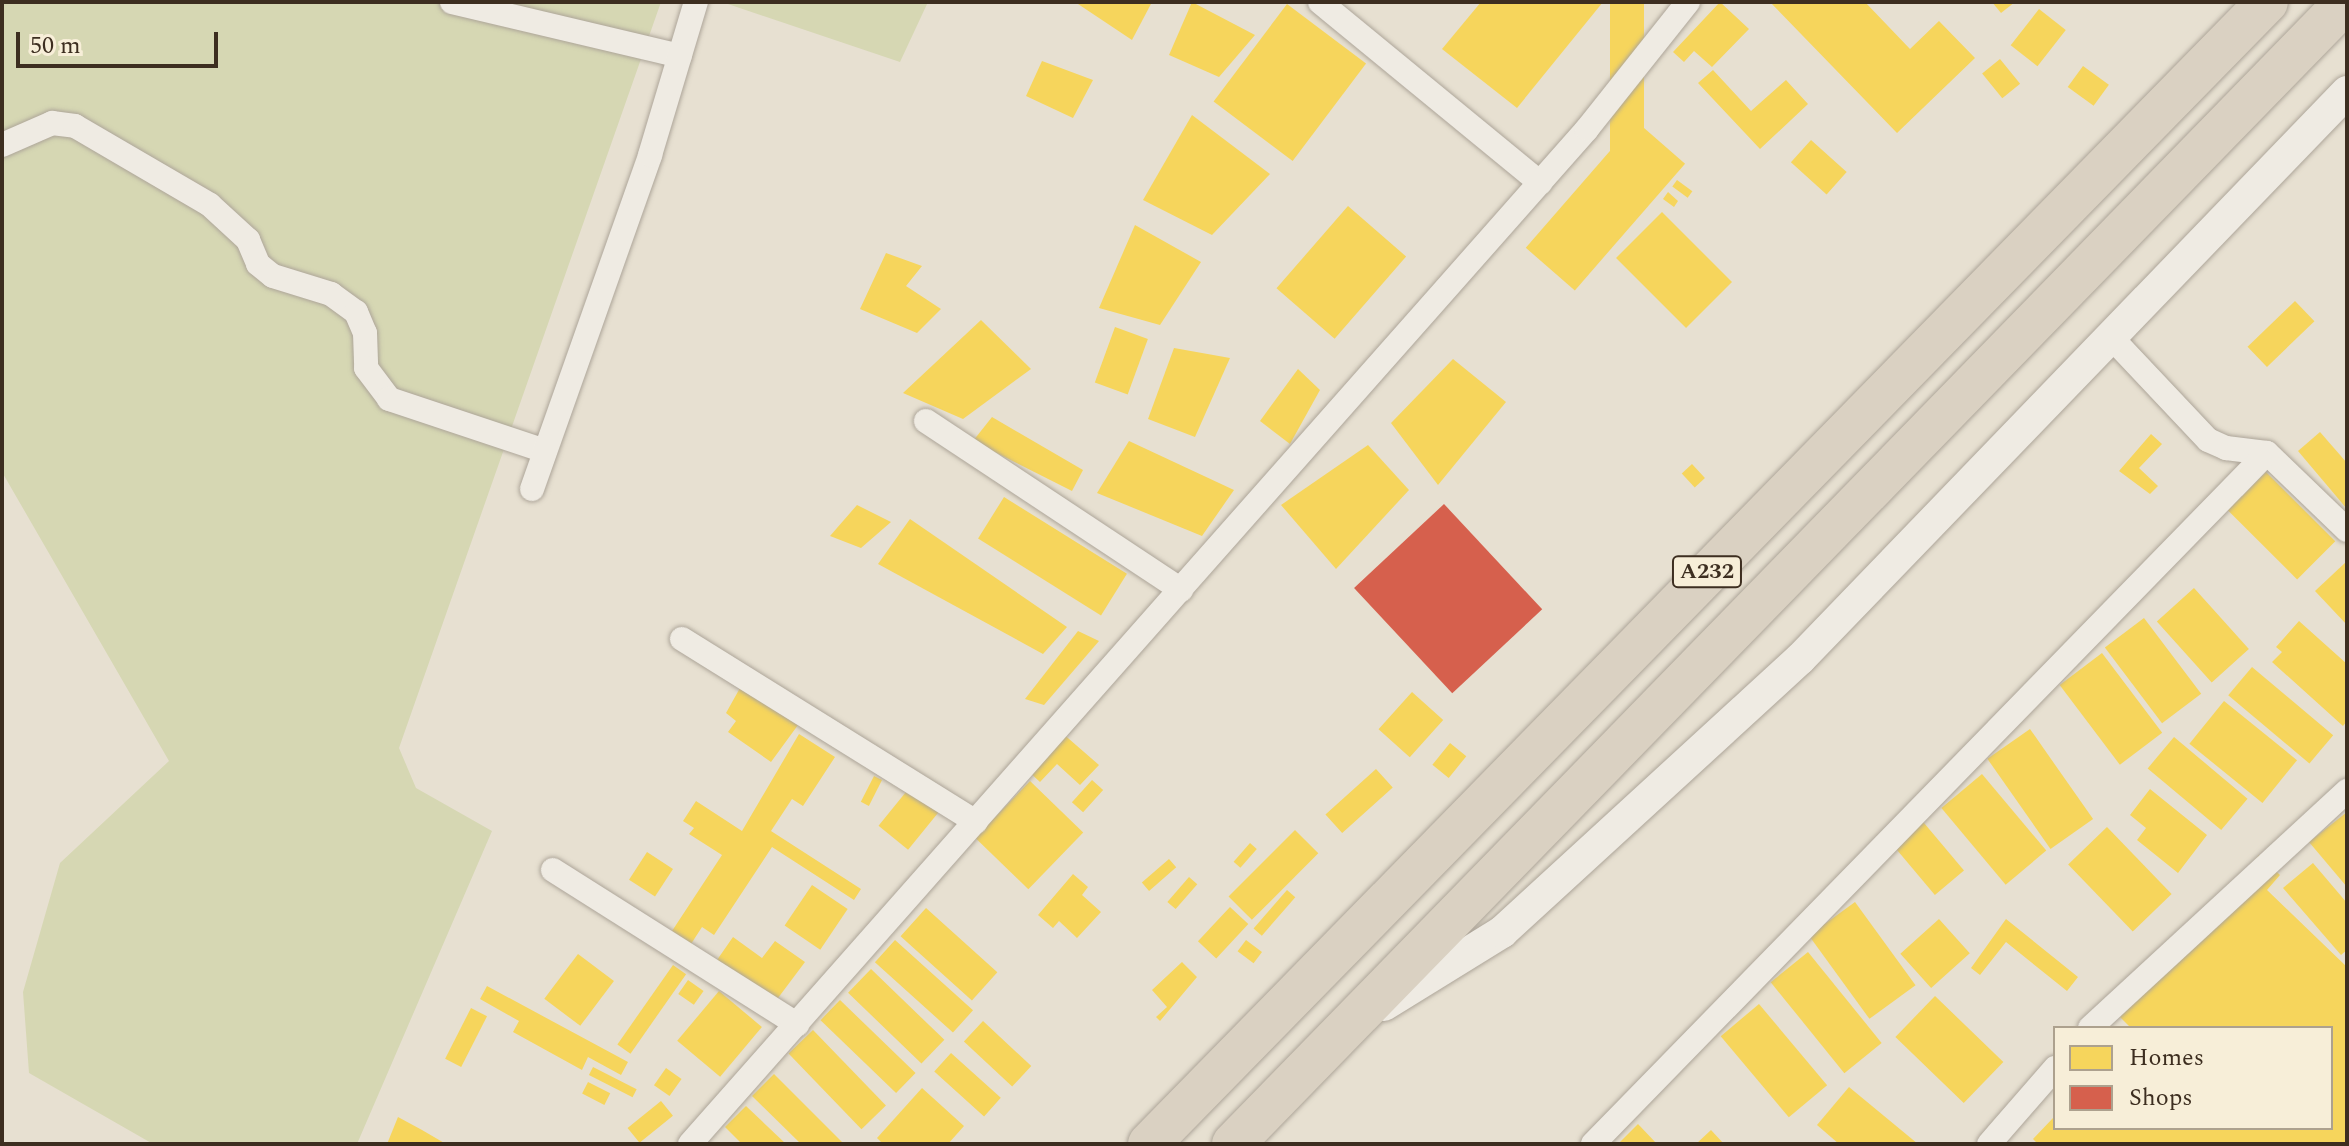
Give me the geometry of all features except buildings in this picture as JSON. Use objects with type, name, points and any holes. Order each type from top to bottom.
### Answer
[{"type":"highway","name":"A232","points":[[1233,1144],[2346,2]]},
{"type":"highway","name":"A232","points":[[1149,1144],[2257,6]]},
{"type":"main road","points":[[1347,1028],[1502,932],[1603,843],[1800,659],[2109,335],[2347,92]]},
{"type":"street","points":[[452,2],[680,56]]},
{"type":"street","points":[[532,489],[650,155],[696,2]]},
{"type":"street","points":[[1320,2],[1540,183]]},
{"type":"street","points":[[690,1144],[1540,183],[1688,2]]},
{"type":"street","points":[[2,145],[52,123],[75,126],[210,205],[248,240],[258,264],[273,276],[331,294],[356,312],[365,333],[366,368],[389,399],[545,451]]},
{"type":"street","points":[[2109,335],[2208,440],[2226,448],[2267,453],[2347,530]]},
{"type":"street","points":[[926,421],[1181,590]]},
{"type":"street","points":[[1593,1144],[2267,453]]},
{"type":"street","points":[[682,639],[976,822]]},
{"type":"street","points":[[2092,1026],[2347,791]]},
{"type":"street","points":[[553,870],[797,1024]]},
{"type":"street","points":[[1989,1144],[2053,1070]]},
{"type":"green space","points":[[2,2],[661,2],[399,748],[416,788],[492,831],[357,1144],[153,1144],[29,1073],[23,992],[60,863],[169,761],[2,472]]},
{"type":"green space","points":[[722,2],[928,2],[900,62]]}]
